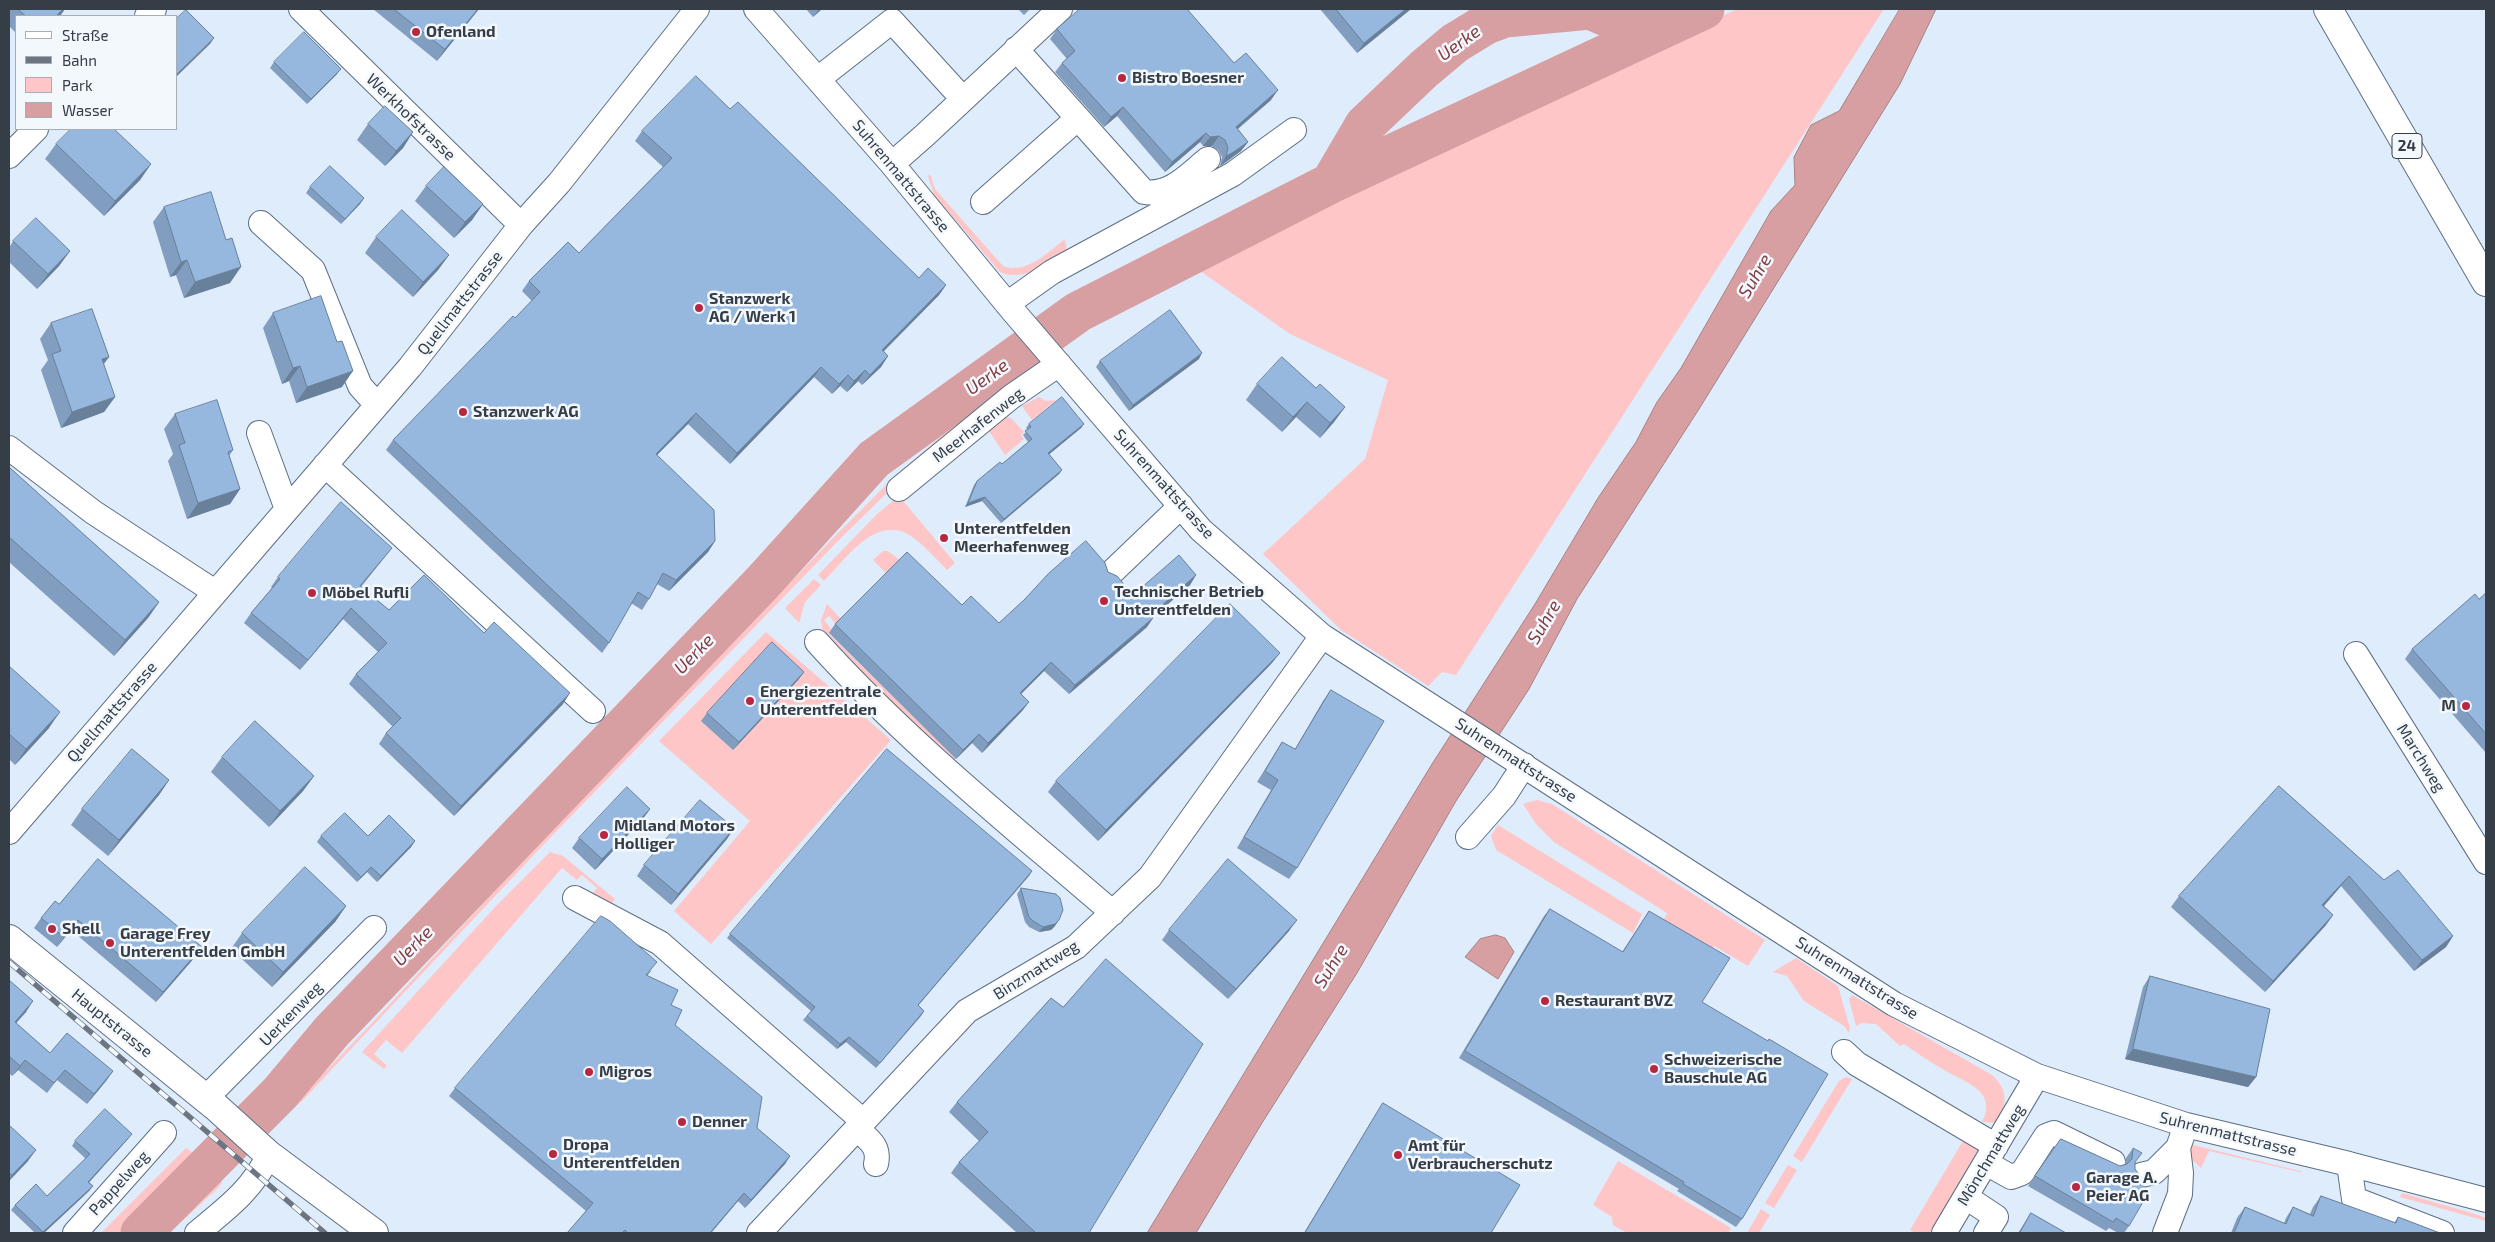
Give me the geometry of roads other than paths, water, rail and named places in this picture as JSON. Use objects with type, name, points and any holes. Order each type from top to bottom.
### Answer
[{"type":"main road","name":"24","points":[[2328,9],[2486,282]]},
{"type":"main road","name":"Hauptstrasse","points":[[9,939],[210,1102],[264,1150],[374,1233]]},
{"type":"street","name":"Werkhofstrasse","points":[[301,9],[521,225]]},
{"type":"street","name":"Quellmattstrasse","points":[[9,832],[410,367],[521,225],[559,183],[697,9]]},
{"type":"street","name":"Suhrenmattstrasse","points":[[756,9],[892,164],[1010,307],[1201,530],[1322,636],[1894,1004],[2037,1076],[2186,1125],[2349,1164],[2486,1200]]},
{"type":"street","points":[[892,164],[1060,9]]},
{"type":"street","points":[[818,79],[892,21],[963,99]]},
{"type":"street","points":[[1016,49],[1144,192],[1154,194],[1177,185],[1208,159]]},
{"type":"street","points":[[984,202],[1078,118]]},
{"type":"street","points":[[9,156],[35,130]]},
{"type":"street","points":[[1010,307],[1052,272],[1233,174],[1294,130]]},
{"type":"street","points":[[261,223],[313,270],[360,386],[377,405]]},
{"type":"street","name":"Meerhafenweg","points":[[899,488],[1055,360]]},
{"type":"street","points":[[259,433],[287,509]]},
{"type":"street","points":[[9,448],[93,512],[215,592]]},
{"type":"street","points":[[325,465],[593,711]]},
{"type":"street","points":[[1112,572],[1181,506]]},
{"type":"street","name":"Binzmattweg","points":[[759,1233],[967,1011],[1076,946],[1150,877],[1322,636]]},
{"type":"street","points":[[817,642],[862,692],[931,758],[1113,913]]},
{"type":"street","name":"Marchweg","points":[[2356,654],[2486,862]]},
{"type":"street","points":[[1468,837],[1504,796],[1517,760]]},
{"type":"street","points":[[575,898],[660,943],[860,1125],[876,1148],[878,1154],[876,1164]]},
{"type":"street","name":"Uerkenweg","points":[[210,1102],[374,928]]},
{"type":"street","points":[[1844,1052],[1857,1064],[1991,1155],[2011,1177],[2022,1174],[2046,1136],[2054,1133],[2113,1162]]},
{"type":"street","name":"Mönchmattweg","points":[[1944,1233],[2037,1076]]},
{"type":"street","points":[[2141,1175],[2154,1172],[2178,1148],[2186,1125]]},
{"type":"street","name":"Pappelweg","points":[[75,1233],[164,1133]]},
{"type":"street","points":[[2165,1233],[2180,1194],[2181,1173],[2178,1148]]},
{"type":"street","points":[[197,1233],[245,1192],[258,1178],[264,1150]]},
{"type":"street","points":[[2349,1164],[2354,1199],[2442,1233]]},
{"type":"street","points":[[1966,1197],[1996,1217],[1986,1233]]},
{"type":"water","name":"Suhre","points":[[1900,9],[1936,9],[1900,84],[1699,409],[1577,599],[1529,689],[1456,801],[1357,973],[1262,1123],[1196,1233],[1147,1233],[1432,764],[1535,604],[1598,498],[1636,442],[1657,402],[1681,368],[1771,211],[1795,185],[1794,157],[1811,125],[1839,111]]},
{"type":"water","points":[[1496,935],[1505,938],[1514,952],[1498,979],[1465,957],[1480,939]]},
{"type":"waterway","name":"Uerke","points":[[1331,183],[1365,125],[1424,69],[1455,43],[1486,24],[1505,17],[1590,9],[1616,20],[1642,27],[1668,25]]},
{"type":"waterway","name":"Uerke","points":[[141,1233],[280,1093],[332,1031],[763,582],[874,459],[1078,312],[1331,183],[1704,9]]},
{"type":"railway","points":[[9,962],[325,1233]]},
{"type":"place","name":"Ofenland","points":[[416,32]]},
{"type":"place","name":"Bistro Boesner","points":[[1122,78]]},
{"type":"place","name":"Stanzwerk AG / Werk 1","points":[[699,308]]},
{"type":"place","name":"Stanzwerk AG","points":[[463,412]]},
{"type":"place","name":"Unterentfelden Meerhafenweg","points":[[944,538]]},
{"type":"place","name":"Möbel Rufli","points":[[312,593]]},
{"type":"place","name":"Technischer Betrieb Unterentfelden","points":[[1104,601]]},
{"type":"place","name":"Energiezentrale Unterentfelden","points":[[750,701]]},
{"type":"place","name":"M","points":[[2466,706]]},
{"type":"place","name":"Midland Motors Holliger","points":[[604,835]]},
{"type":"place","name":"Shell","points":[[52,929]]},
{"type":"place","name":"Garage Frey Unterentfelden GmbH","points":[[110,943]]},
{"type":"place","name":"Restaurant BVZ","points":[[1545,1001]]},
{"type":"place","name":"Schweizerische Bauschule AG","points":[[1654,1069]]},
{"type":"place","name":"Migros","points":[[589,1072]]},
{"type":"place","name":"Denner","points":[[682,1122]]},
{"type":"place","name":"Dropa Unterentfelden","points":[[553,1154]]},
{"type":"place","name":"Amt für Verbraucherschutz","points":[[1398,1155]]},
{"type":"place","name":"Garage A. Peier AG","points":[[2076,1187]]}]
